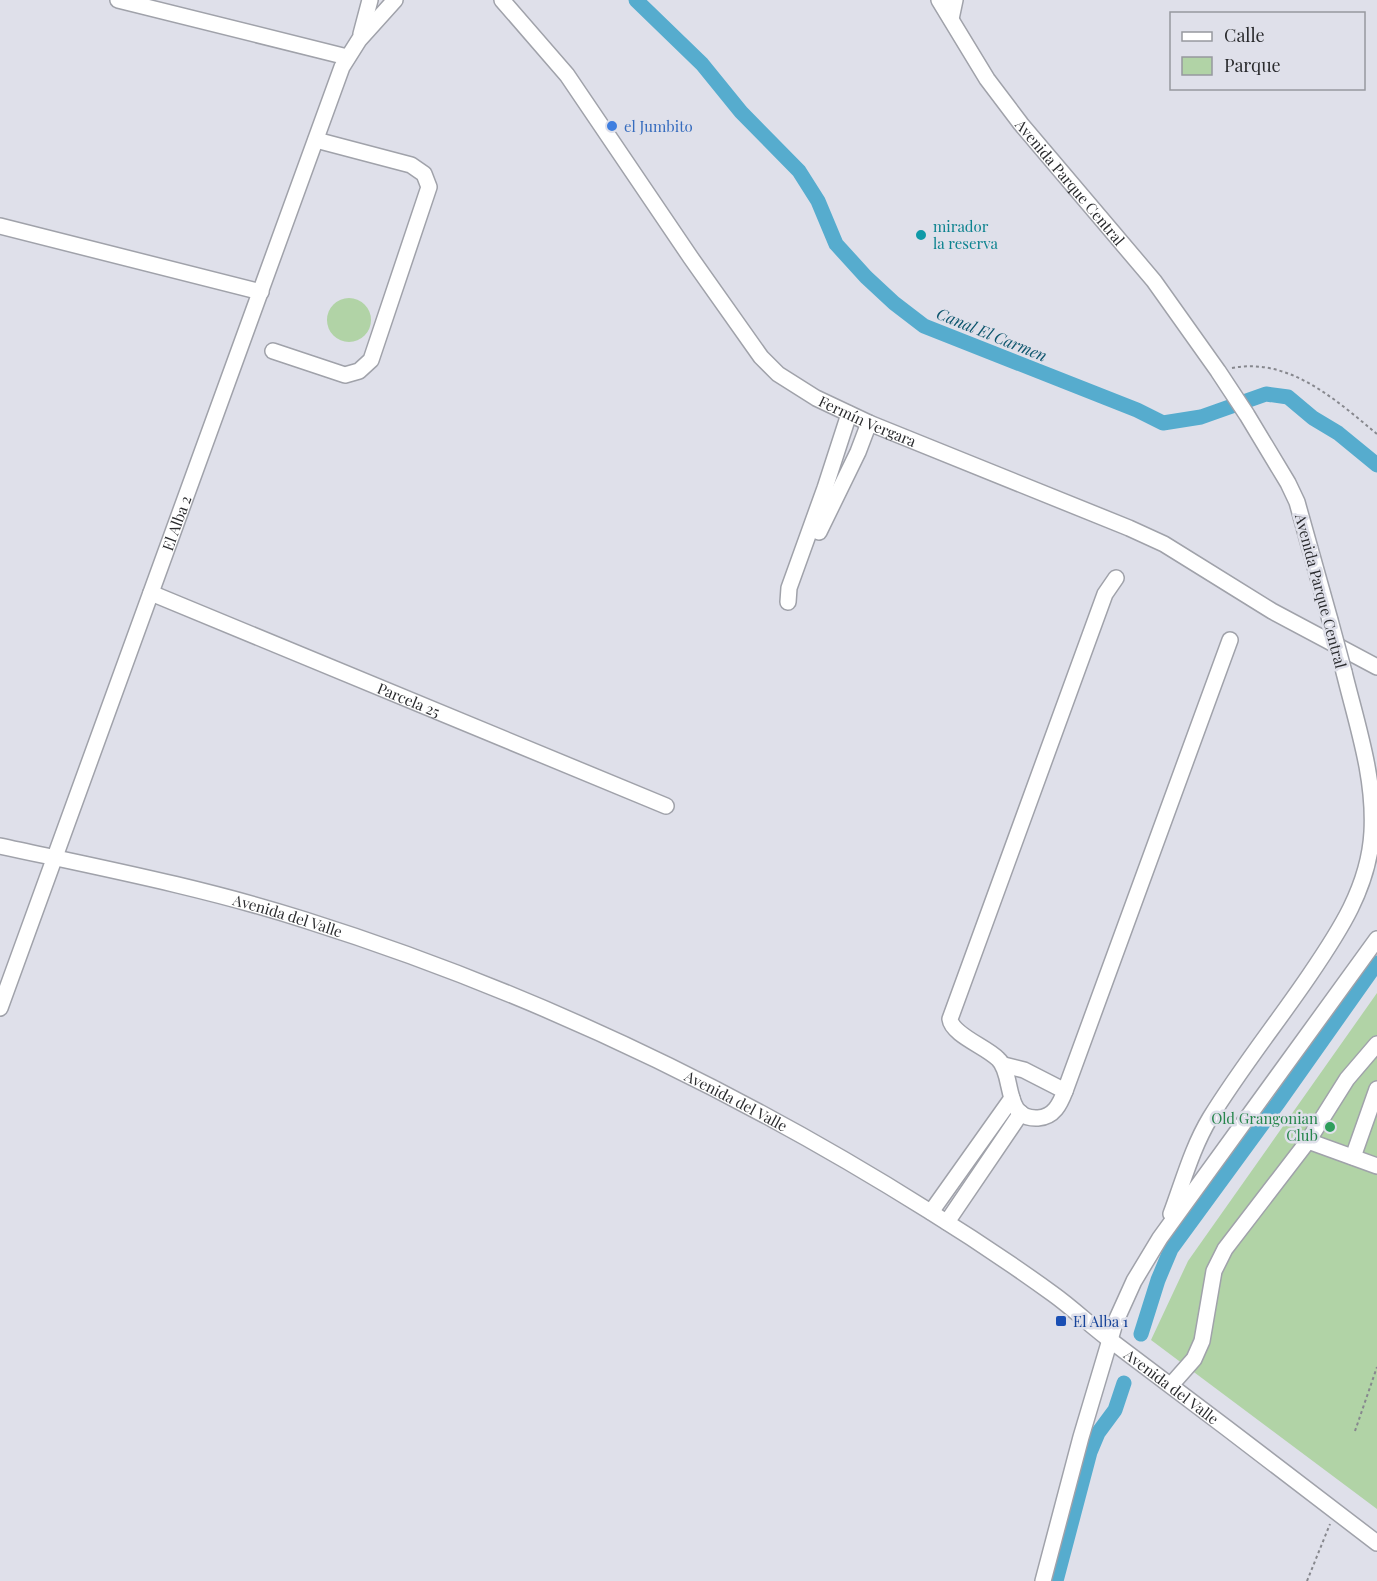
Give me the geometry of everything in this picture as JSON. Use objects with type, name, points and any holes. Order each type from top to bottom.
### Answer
[{"type":"street","points":[[118,0],[347,57]]},
{"type":"street","name":"El Alba 2","points":[[359,40],[370,0]]},
{"type":"street","name":"El Alba 2","points":[[0,1008],[347,57],[395,0]]},
{"type":"street","name":"Fermín Vergara","points":[[502,0],[567,75],[691,258],[761,357],[778,374],[793,385],[869,423],[1164,544],[1272,611],[1377,667]]},
{"type":"street","name":"Avenida Parque Central","points":[[939,0],[987,79],[1014,115],[1154,281],[1230,389],[1288,483],[1297,502],[1330,620],[1367,766],[1371,789],[1372,834],[1367,864],[1345,921],[1210,1118],[1191,1157],[1160,1238]]},
{"type":"street","points":[[951,19],[955,0]]},
{"type":"street","points":[[273,351],[345,375],[359,371],[371,360],[429,187],[424,174],[411,165],[316,140]]},
{"type":"street","points":[[0,226],[261,292]]},
{"type":"street","points":[[849,414],[789,588],[788,602],[799,589],[818,532],[858,452],[869,423]]},
{"type":"street","points":[[1065,1091],[1024,1070],[1004,1065],[991,1053],[955,1030],[950,1019],[1105,594],[1116,578]]},
{"type":"street","name":"Parcela 25","points":[[151,593],[666,806]]},
{"type":"street","points":[[1004,1065],[1012,1098],[1021,1113],[1035,1119],[1050,1115],[1059,1105],[1230,640]]},
{"type":"street","name":"Avenida del Valle","points":[[0,846],[183,886],[301,919],[399,952],[498,990],[600,1034],[743,1104],[825,1148],[931,1212],[1056,1296],[1110,1340],[1377,1543]]},
{"type":"street","points":[[1043,1581],[1081,1437],[1110,1340],[1127,1294],[1160,1238],[1377,939]]},
{"type":"street","points":[[1171,1385],[1194,1359],[1202,1341],[1215,1271],[1225,1249],[1308,1141],[1347,1079],[1377,1044]]},
{"type":"street","points":[[1353,1158],[1377,1089]]},
{"type":"street","points":[[931,1212],[1012,1098]]},
{"type":"street","points":[[947,1222],[1021,1113]]},
{"type":"street","points":[[1308,1141],[1377,1166]]},
{"type":"path","points":[[1252,365],[1269,367],[1302,380],[1340,404],[1377,434]]},
{"type":"path","points":[[1355,1431],[1377,1367]]},
{"type":"path","points":[[1307,1581],[1336,1511]]},
{"type":"green space","points":[[349,298],[364,305],[371,320],[364,335],[349,342],[334,335],[327,320],[334,305]]},
{"type":"green space","name":"Old Grangonian Club","points":[[1377,993],[1377,1509],[1151,1340],[1188,1261]]},
{"type":"waterway","name":"Canal El Carmen","points":[[636,0],[702,64],[741,112],[799,171],[818,201],[836,244],[866,277],[924,326],[1137,410],[1163,423],[1201,417],[1266,394],[1288,397],[1377,465]]},
{"type":"waterway","points":[[1141,1334],[1158,1280],[1171,1249],[1377,963]]},
{"type":"waterway","points":[[1056,1581],[1090,1452],[1098,1433],[1115,1410],[1124,1383]]},
{"type":"place","name":"el Jumbito","points":[[612,126]]},
{"type":"place","name":"mirador la reserva","points":[[921,235]]},
{"type":"place","name":"Old Grangonian Club","points":[[1330,1127]]},
{"type":"place","name":"El Alba 1","points":[[1061,1321]]}]
